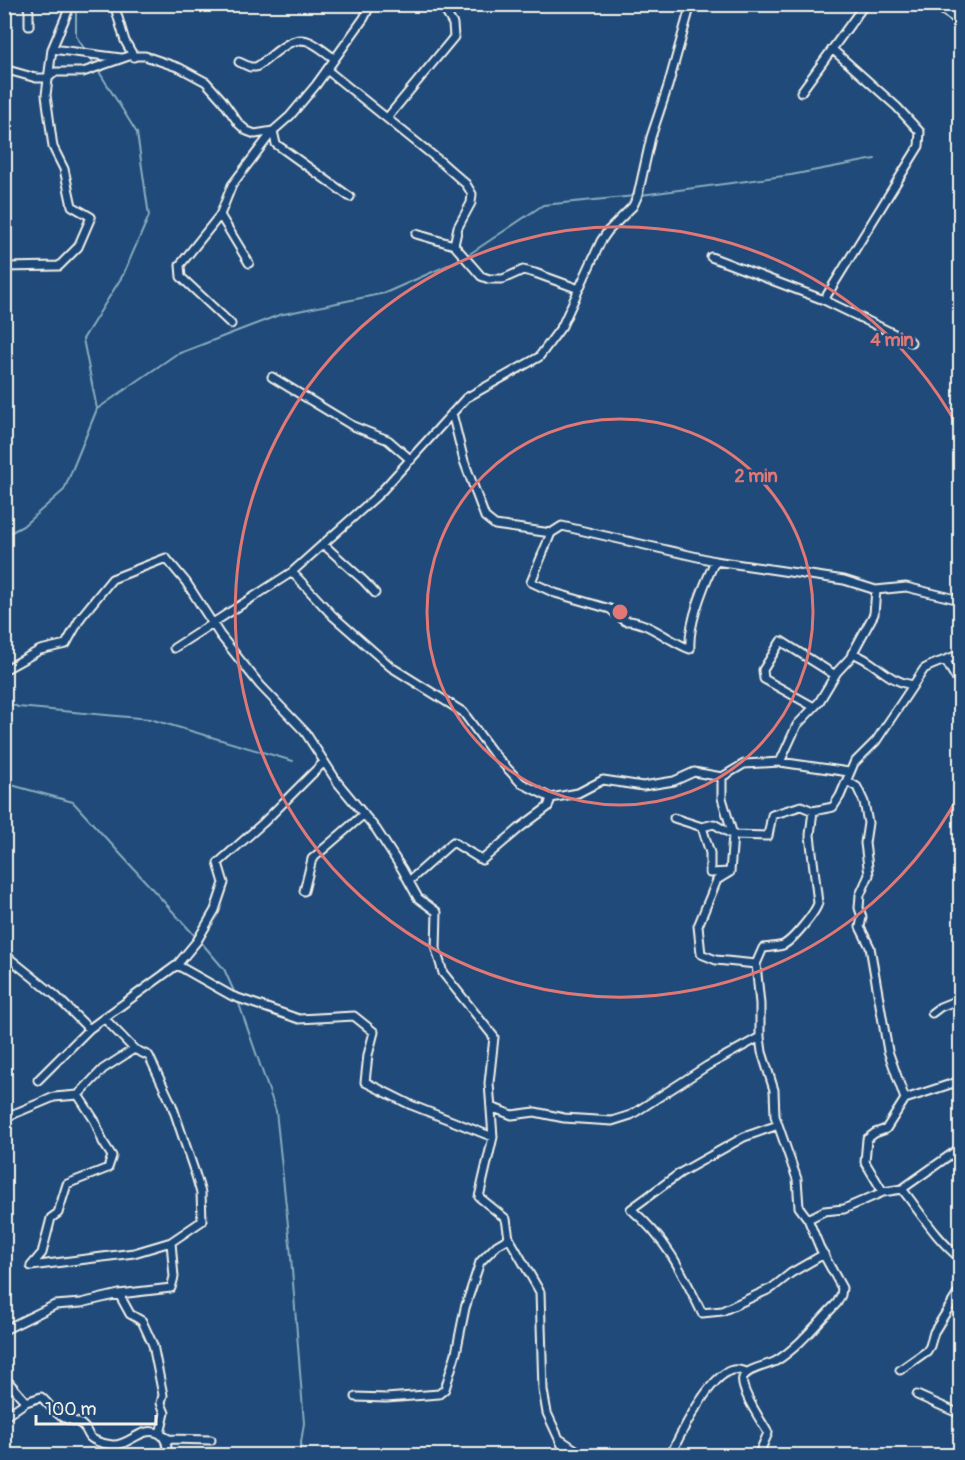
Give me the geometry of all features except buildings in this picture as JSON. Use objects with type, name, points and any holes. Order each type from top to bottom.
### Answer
[{"type":"street","points":[[27,4],[29,26]]},
{"type":"street","points":[[4,267],[59,266],[78,247],[91,217],[72,206],[64,170],[53,147],[46,95],[52,49],[71,4]]},
{"type":"street","points":[[114,4],[125,41],[134,57]]},
{"type":"street","points":[[231,324],[181,277],[180,265],[220,215],[232,185],[273,131],[290,116],[327,70],[364,18],[371,4]]},
{"type":"street","points":[[387,118],[454,37],[453,24],[441,4]]},
{"type":"street","points":[[174,648],[292,572],[379,494],[466,398],[539,357],[562,326],[601,241],[633,206],[639,195],[651,137],[691,4]]},
{"type":"street","points":[[801,92],[865,4]]},
{"type":"street","points":[[934,4],[960,22]]},
{"type":"street","points":[[239,62],[256,67],[281,47],[295,41],[309,42],[334,58]]},
{"type":"street","points":[[52,49],[121,58],[145,56],[180,68],[213,88],[233,117],[247,131],[255,134],[273,131]]},
{"type":"street","points":[[824,300],[919,146],[920,132],[897,107],[832,49]]},
{"type":"street","points":[[4,69],[36,78],[48,78],[55,72],[83,72],[121,58]]},
{"type":"street","points":[[327,70],[466,184],[472,194],[471,203],[458,227],[454,245]]},
{"type":"street","points":[[273,131],[276,144],[350,197]]},
{"type":"street","points":[[220,215],[249,263]]},
{"type":"street","points":[[416,234],[454,245],[481,276],[489,279],[503,279],[523,270],[579,289]]},
{"type":"street","points":[[711,256],[824,300],[911,342]]},
{"type":"street","points":[[272,377],[353,426],[388,440],[411,460]]},
{"type":"street","points":[[452,413],[464,461],[484,517],[495,525],[551,533]]},
{"type":"street","points":[[716,561],[705,583],[696,612],[689,642],[690,649],[675,644],[636,621],[625,621],[610,609],[555,593],[531,582],[551,533],[562,526],[716,561],[855,582],[876,590],[906,587],[960,600]]},
{"type":"street","points":[[323,544],[375,593]]},
{"type":"street","points":[[4,670],[40,650],[66,644],[81,617],[112,579],[166,558],[186,582],[220,635],[260,686],[305,732],[338,783],[376,829],[418,898],[437,912],[436,949],[443,973],[494,1036],[489,1083],[493,1137],[479,1197],[506,1219],[509,1238],[540,1292],[543,1390],[547,1413],[567,1455]]},
{"type":"street","points":[[292,572],[333,616],[391,667],[462,712],[493,753],[521,783],[551,798],[578,793],[603,780],[643,786],[674,781],[694,772],[722,777],[744,764],[780,762],[849,772]]},
{"type":"street","points":[[780,762],[798,725],[852,653],[874,614],[876,590]]},
{"type":"street","points":[[814,706],[764,679],[763,670],[781,641],[836,675]]},
{"type":"street","points":[[852,653],[863,657],[890,679],[913,686]]},
{"type":"street","points":[[674,818],[702,827],[714,824],[733,835],[768,836],[772,815],[801,806],[813,812],[833,807],[854,763],[876,741],[924,669],[933,663],[946,661],[960,654]]},
{"type":"street","points":[[946,661],[960,685]]},
{"type":"street","points":[[38,1080],[89,1029],[177,965],[198,939],[215,910],[224,884],[218,863],[263,823],[324,762]]},
{"type":"street","points":[[722,777],[722,798],[733,835],[730,872]]},
{"type":"street","points":[[847,781],[857,787],[864,802],[868,823],[865,843],[869,875],[860,896],[859,909],[862,917],[860,927],[870,946],[888,1051],[905,1099]]},
{"type":"street","points":[[409,881],[453,842],[482,860],[548,807],[551,798]]},
{"type":"street","points":[[670,1455],[701,1399],[715,1382],[730,1371],[747,1372],[764,1367],[783,1356],[837,1303],[842,1294],[842,1288],[808,1220],[799,1207],[796,1179],[775,1116],[774,1090],[760,1038],[760,1004],[756,964],[763,948],[784,945],[818,903],[810,835],[813,812]]},
{"type":"street","points":[[304,891],[312,859],[364,814]]},
{"type":"street","points":[[702,827],[710,853],[710,873],[730,872]]},
{"type":"street","points":[[730,872],[717,880],[698,926],[701,954],[716,960],[756,964]]},
{"type":"street","points":[[4,954],[55,995],[89,1029]]},
{"type":"street","points":[[177,965],[236,997],[299,1019],[354,1016],[374,1032],[368,1055],[365,1082],[411,1105],[493,1137]]},
{"type":"street","points":[[932,1013],[960,999]]},
{"type":"street","points":[[78,1095],[96,1121],[103,1142],[112,1156],[108,1168],[68,1184],[58,1213],[51,1218],[42,1253],[31,1266],[134,1253],[171,1242],[202,1221],[201,1193],[172,1105],[149,1056],[134,1049],[104,1018]]},
{"type":"street","points":[[491,1107],[512,1115],[535,1112],[564,1118],[612,1121],[632,1115],[707,1066],[760,1038]]},
{"type":"street","points":[[4,1118],[54,1097],[78,1095],[103,1069],[134,1049]]},
{"type":"street","points":[[883,1192],[865,1162],[867,1139],[875,1133],[886,1130],[905,1099],[960,1081]]},
{"type":"street","points":[[778,1125],[744,1137],[680,1173],[631,1209],[651,1226],[663,1241],[682,1271],[702,1313],[722,1311],[772,1287],[824,1254]]},
{"type":"street","points":[[808,1220],[824,1210],[844,1209],[883,1192],[902,1189],[960,1148]]},
{"type":"street","points":[[902,1189],[935,1234],[960,1258]]},
{"type":"street","points":[[356,1397],[386,1398],[439,1394],[445,1389],[456,1353],[465,1308],[480,1262],[496,1245],[509,1238]]},
{"type":"street","points":[[4,1330],[55,1305],[171,1288],[174,1277],[171,1242]]},
{"type":"street","points":[[900,1370],[927,1351],[934,1332],[960,1290]]},
{"type":"street","points":[[119,1294],[129,1314],[142,1321],[153,1345],[163,1395],[161,1403],[165,1413],[160,1434]]},
{"type":"street","points":[[747,1372],[742,1381],[745,1392],[768,1433],[758,1455]]},
{"type":"street","points":[[4,1377],[26,1402]]},
{"type":"street","points":[[917,1395],[960,1414]]},
{"type":"street","points":[[4,1417],[26,1402],[41,1397],[59,1415],[80,1423],[89,1436],[101,1442],[119,1445],[143,1433],[152,1432],[169,1439],[211,1440]]},
{"type":"street","points":[[160,1434],[165,1439],[168,1455]]},
{"type":"street","points":[[561,1440],[585,1455]]},
{"type":"waterway","points":[[76,4],[76,36],[95,65]]},
{"type":"waterway","points":[[97,409],[83,339],[123,275],[149,216],[137,133],[98,70]]},
{"type":"waterway","points":[[641,195],[791,175],[875,159]]},
{"type":"waterway","points":[[4,536],[23,526],[64,490],[97,409],[175,355],[279,315],[385,293],[462,259],[543,205],[635,196]]},
{"type":"waterway","points":[[4,701],[18,707],[150,719],[293,761]]},
{"type":"waterway","points":[[4,783],[73,802],[196,937]]},
{"type":"waterway","points":[[200,941],[224,969],[236,996]]},
{"type":"waterway","points":[[238,1001],[276,1111],[290,1244],[304,1423],[299,1456]]}]
